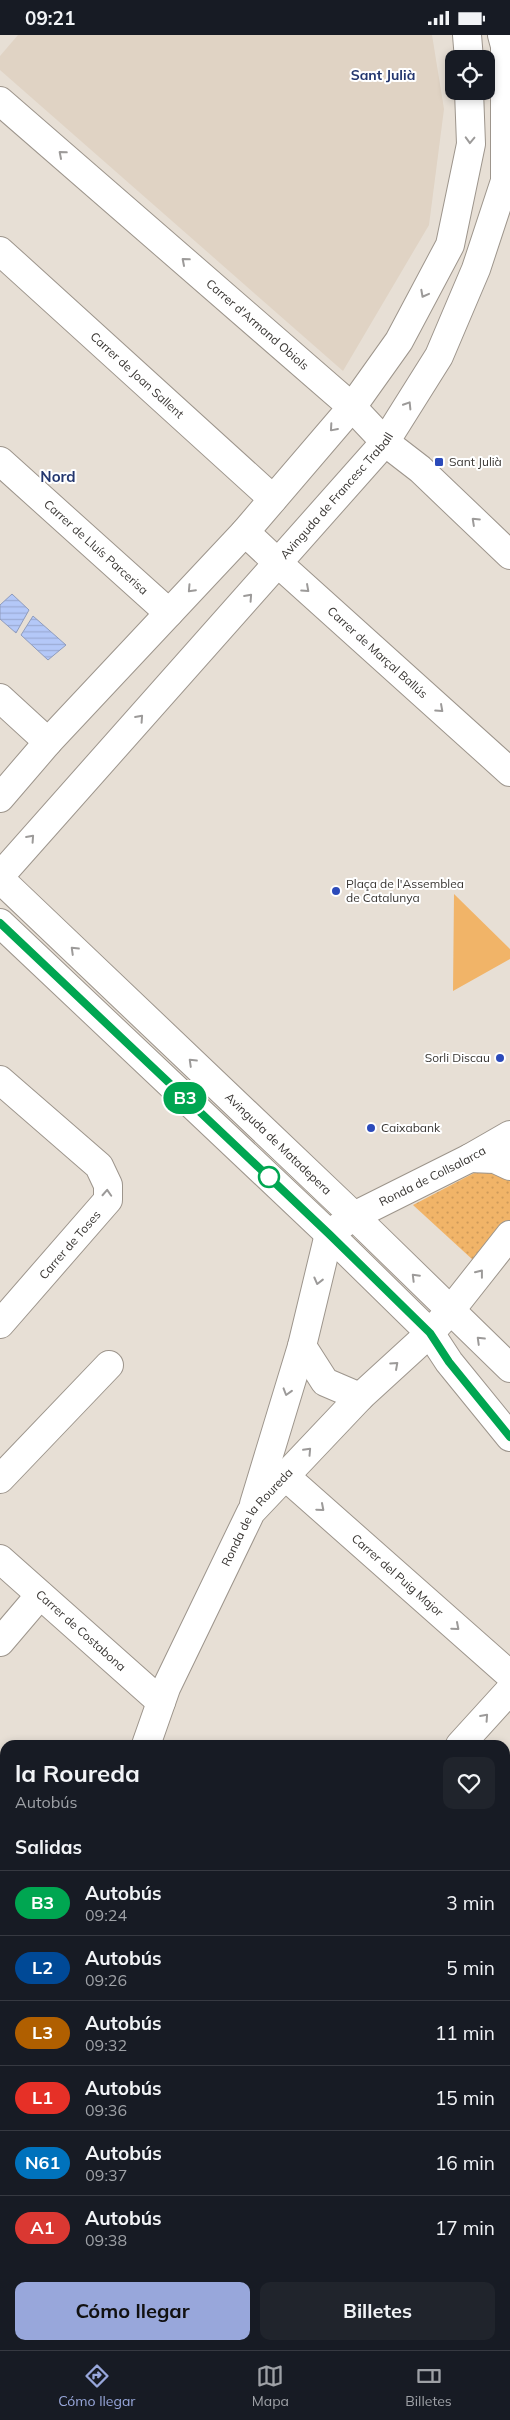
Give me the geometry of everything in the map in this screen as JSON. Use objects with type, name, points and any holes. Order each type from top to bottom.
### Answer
[{"type":"street","points":[[467,35],[468,50]]},
{"type":"street","name":"Avinguda de Francesc Traball","points":[[0,877],[385,442],[439,356],[476,269],[504,195],[506,181],[506,57]]},
{"type":"street","points":[[0,798],[48,742],[273,499],[352,407],[399,341],[450,245],[471,144],[469,100]]},
{"type":"street","name":"Carrer d'Armand Obiols","points":[[0,101],[352,407],[385,442],[420,469],[510,555]]},
{"type":"street","name":"Carrer de Joan Sallent","points":[[0,251],[273,499]]},
{"type":"street","name":"Carrer de Lluís Parcerisa","points":[[0,461],[168,613]]},
{"type":"street","name":"Carrer de Marçal Ballús","points":[[245,531],[278,564],[510,773]]},
{"type":"street","points":[[0,698],[48,742]]},
{"type":"street","name":"Avinguda de Matadepera","points":[[0,877],[354,1216],[510,1369]]},
{"type":"street","points":[[0,923],[329,1234],[430,1333],[449,1362],[510,1437]]},
{"type":"street","name":"Carrer de Toses","points":[[0,1080],[99,1166],[108,1185],[108,1200],[0,1324]]},
{"type":"street","name":"Ronda de Collsalarca","points":[[329,1234],[354,1216],[470,1158],[510,1135]]},
{"type":"street","points":[[470,1158],[495,1159],[510,1166]]},
{"type":"street","points":[[251,1512],[302,1346],[329,1234]]},
{"type":"street","points":[[450,1311],[510,1235]]},
{"type":"street","name":"Ronda de la Roureda","points":[[148,1740],[166,1687],[251,1512],[360,1397],[430,1333],[450,1311]]},
{"type":"street","points":[[302,1346],[326,1382],[360,1397]]},
{"type":"street","points":[[0,1479],[109,1365]]},
{"type":"street","name":"Carrer del Puig Major","points":[[285,1476],[510,1675]]},
{"type":"street","name":"Carrer de Costabona","points":[[0,1559],[161,1702]]},
{"type":"street","points":[[0,1641],[40,1595]]},
{"type":"street","points":[[465,1740],[510,1690]]},
{"type":"shaded area","points":[[18,35],[432,35],[444,109],[429,225],[343,371],[0,70],[0,56]]},
{"type":"shaded area","points":[[454,894],[510,949],[510,959],[453,991]]},
{"type":"shaded area","points":[[484,1170],[494,1171],[510,1180],[510,1221],[473,1260],[413,1205],[476,1172]]},
{"type":"water","points":[[12,594],[29,610],[16,633],[0,619],[0,605]]},
{"type":"water","points":[[33,616],[66,645],[48,660],[21,635]]},
{"type":"bus line","name":"B3","points":[[0,923],[329,1234],[430,1333],[449,1362],[510,1437]]},
{"type":"place","name":"Sant Julià","points":[[439,462]]},
{"type":"place","name":"Plaça de l'Assemblea de Catalunya","points":[[336,891]]},
{"type":"place","name":"Sorli Discau","points":[[500,1058]]},
{"type":"place","name":"Caixabank","points":[[371,1128]]},
{"type":"district","name":"Sant Julià","points":[[383,75]]},
{"type":"district","name":"Nord","points":[[58,477]]}]
